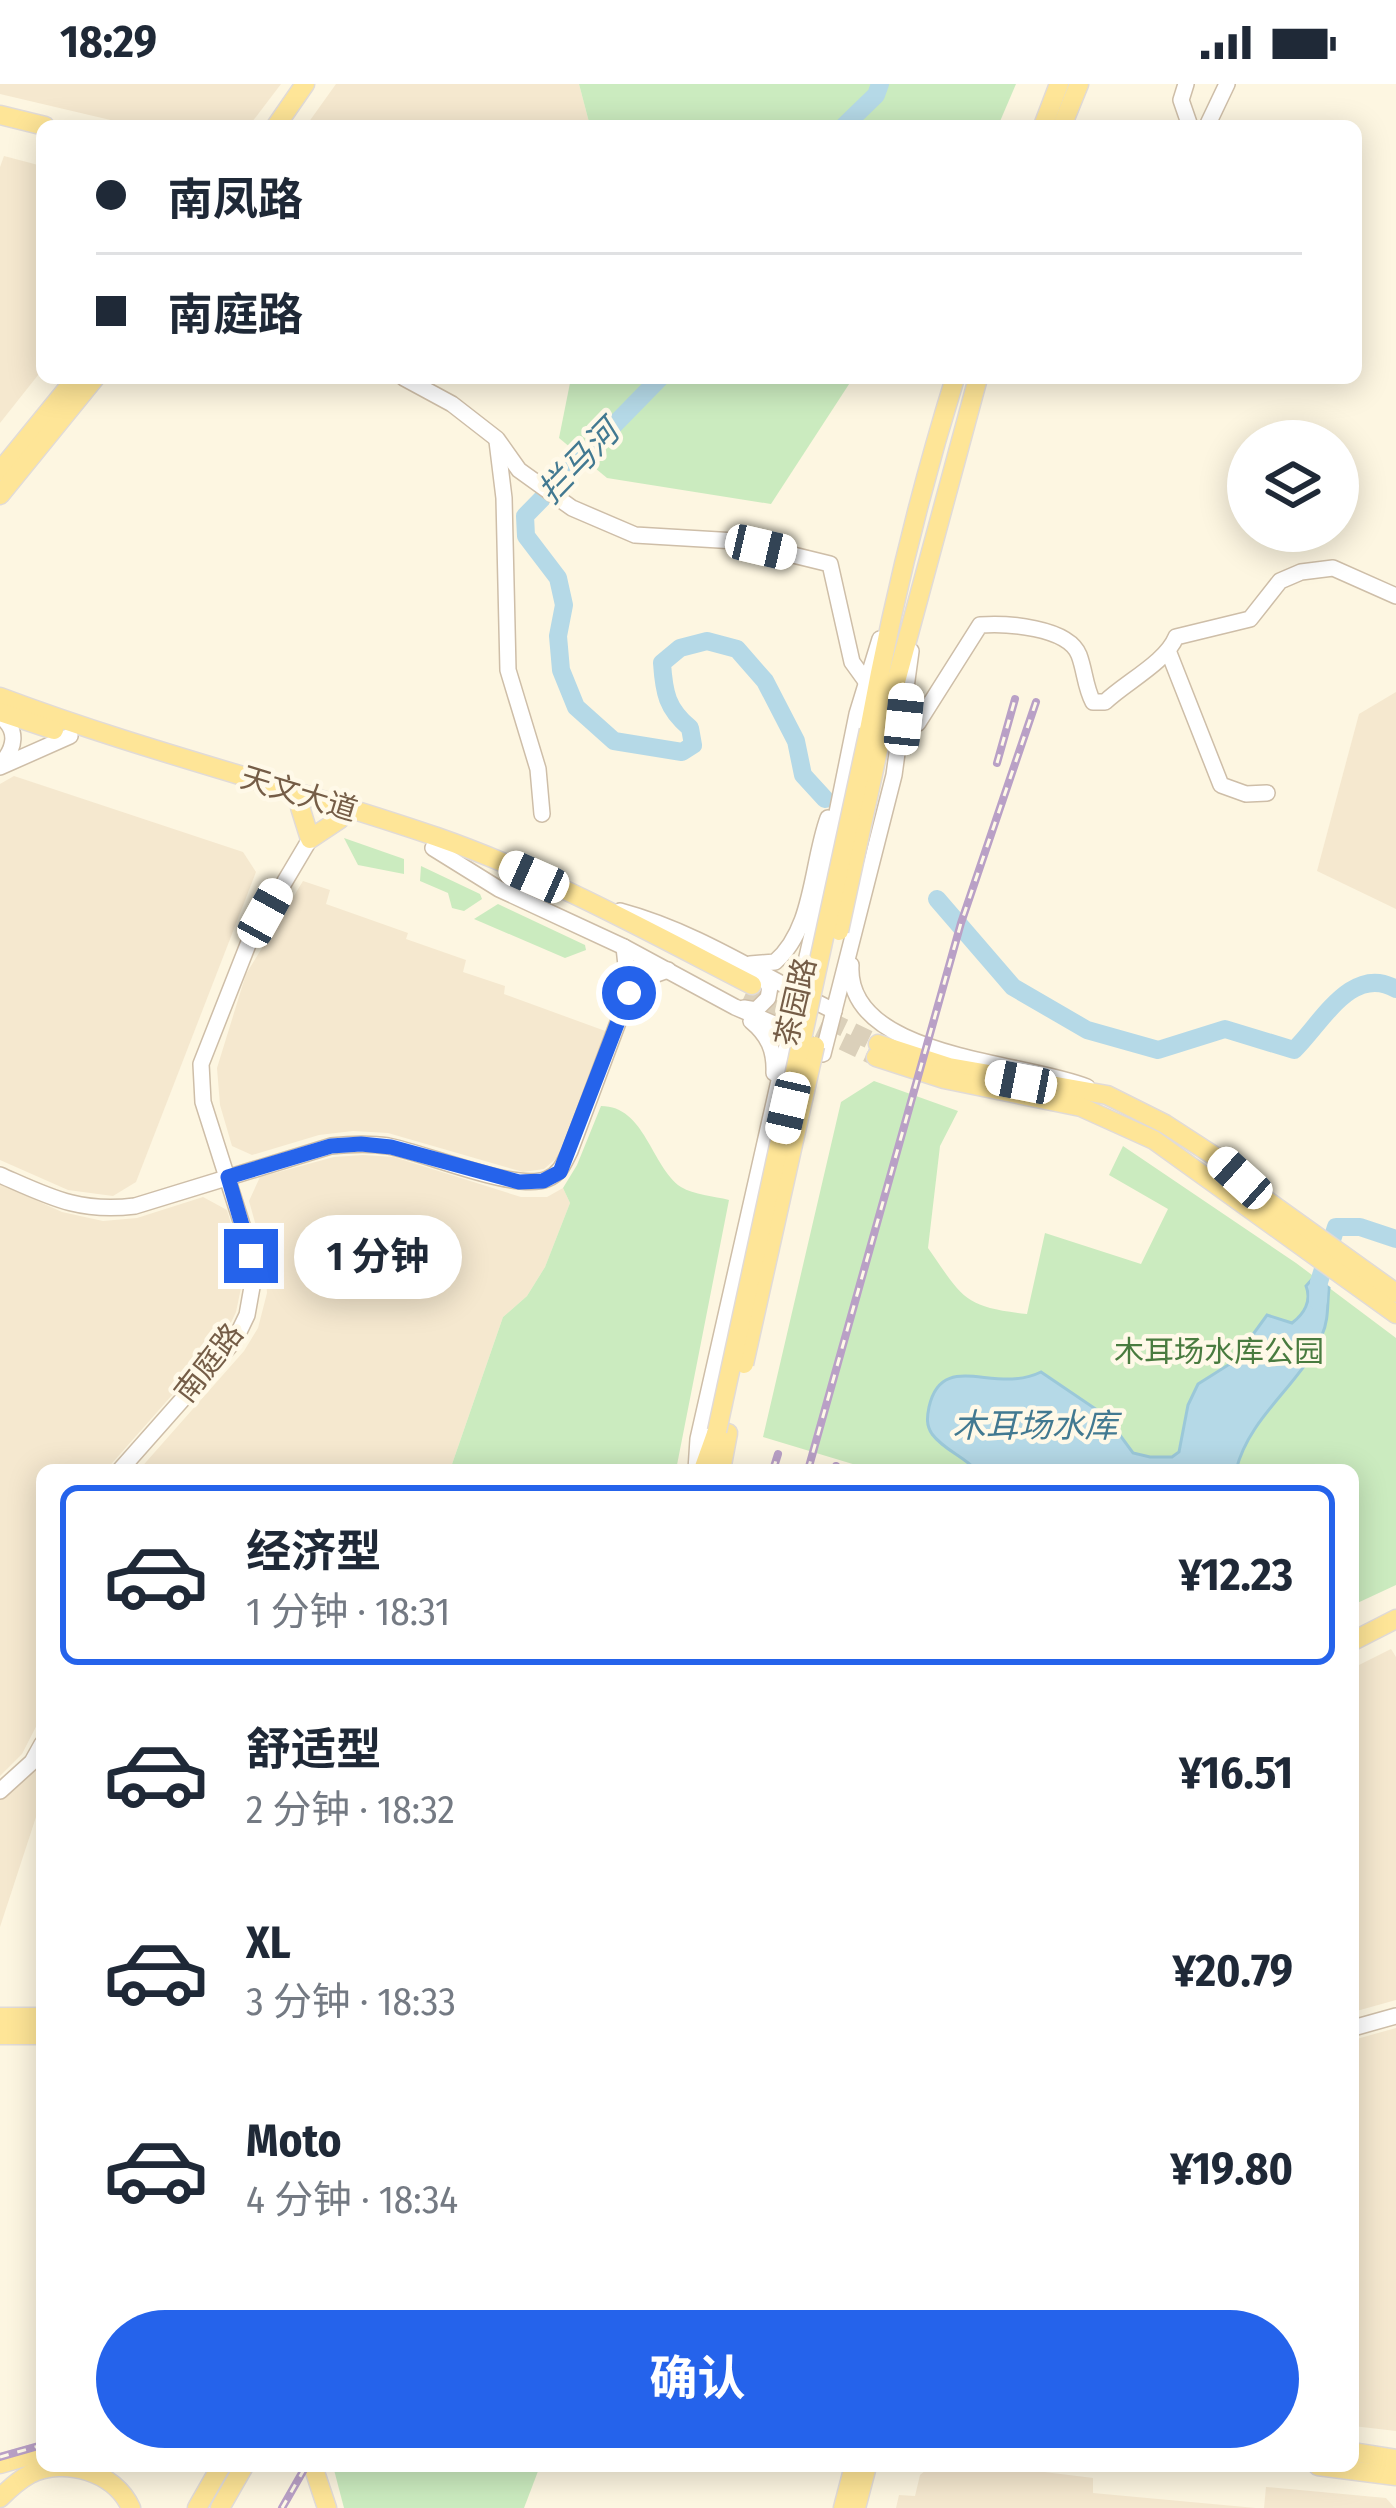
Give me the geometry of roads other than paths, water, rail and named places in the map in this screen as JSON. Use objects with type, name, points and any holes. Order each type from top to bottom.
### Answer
[{"type":"main road","points":[[280,120],[305,84]]},
{"type":"main road","points":[[295,120],[320,84]]},
{"type":"main road","points":[[1045,120],[1059,84]]},
{"type":"main road","points":[[1064,120],[1079,84]]},
{"type":"main road","points":[[0,115],[36,124]]},
{"type":"main road","points":[[0,127],[36,136]]},
{"type":"main road","points":[[0,471],[71,384]]},
{"type":"main road","points":[[0,495],[90,384]]},
{"type":"main road","name":"茶园路","points":[[721,1464],[722,1432],[875,734],[892,608],[954,384]]},
{"type":"main road","name":"茶园路","points":[[875,734],[914,620],[976,384]]},
{"type":"main road","name":"天文大道","points":[[0,697],[74,725],[439,837],[593,904],[744,996]]},
{"type":"main road","name":"天文大道","points":[[0,714],[433,848],[586,913],[744,996]]},
{"type":"main road","points":[[300,806],[310,838],[340,819]]},
{"type":"main road","points":[[879,1043],[949,1067],[1106,1095],[1165,1124],[1219,1159],[1257,1205],[1396,1314]]},
{"type":"main road","points":[[879,1043],[944,1079],[1081,1107],[1154,1140],[1396,1293]]},
{"type":"main road","name":"茶园路","points":[[703,1464],[722,1432]]},
{"type":"main road","points":[[1359,1626],[1396,1606]]},
{"type":"main road","points":[[1359,1638],[1396,1618]]},
{"type":"main road","points":[[0,2017],[36,2017]]},
{"type":"main road","points":[[0,2035],[36,2035]]},
{"type":"main road","points":[[1359,2453],[1396,2459]]},
{"type":"main road","points":[[0,2464],[36,2454]]},
{"type":"main road","points":[[1359,2471],[1396,2476]]},
{"type":"main road","points":[[0,2498],[36,2472]]},
{"type":"main road","points":[[95,2472],[127,2499],[130,2508]]},
{"type":"main road","points":[[196,2508],[217,2472]]},
{"type":"main road","points":[[220,2508],[241,2472]]},
{"type":"main road","points":[[315,2472],[326,2508]]},
{"type":"main road","points":[[843,2508],[855,2472]]},
{"type":"main road","points":[[856,2472],[856,2508]]},
{"type":"street","points":[[1186,84],[1181,100],[1188,120]]},
{"type":"street","points":[[1210,120],[1227,84]]},
{"type":"street","points":[[415,384],[452,404],[496,439],[519,470],[572,508],[635,535],[736,541],[830,564],[852,662],[865,680]]},
{"type":"street","points":[[496,439],[503,498],[508,670],[538,769],[542,814]]},
{"type":"street","points":[[904,719],[918,723],[980,625],[999,623],[1063,637],[1078,650],[1093,702],[1105,702],[1131,676],[1169,653],[1176,637],[1250,619],[1280,581],[1301,572],[1333,568],[1396,596]]},
{"type":"street","name":"茶园路","points":[[700,1464],[698,1439],[865,680],[892,608]]},
{"type":"street","name":"茶园路","points":[[823,1054],[894,776],[914,620]]},
{"type":"street","points":[[1169,653],[1221,785],[1246,794],[1267,794]]},
{"type":"street","points":[[0,714],[14,738],[0,766]]},
{"type":"street","points":[[0,766],[70,736]]},
{"type":"street","points":[[750,964],[776,962],[796,940],[816,851],[846,766]]},
{"type":"street","name":"南庭路","points":[[125,1464],[235,1340],[247,1315],[251,1256],[203,1102],[201,1064],[249,941],[310,838]]},
{"type":"street","name":"天文大道","points":[[433,848],[499,890],[668,970],[744,996],[823,1054]]},
{"type":"street","name":"天文大道","points":[[593,904],[666,923],[834,1011]]},
{"type":"street","points":[[814,926],[818,949],[824,954],[842,953],[853,938]]},
{"type":"street","points":[[853,938],[850,974],[856,1000],[879,1043]]},
{"type":"street","points":[[624,947],[629,993]]},
{"type":"street","points":[[744,996],[756,1010],[768,998],[765,977],[750,964]]},
{"type":"street","points":[[0,1174],[64,1204],[102,1210],[134,1206],[331,1146],[361,1144],[391,1147],[519,1182],[543,1181],[560,1172],[570,1151],[629,993],[640,980],[668,970]]},
{"type":"street","points":[[744,996],[772,1047],[774,1100]]},
{"type":"street","points":[[0,1790],[36,1755]]},
{"type":"street","points":[[1359,2026],[1396,2015]]},
{"type":"water","name":"木耳场水库","points":[[1314,1277],[1329,1288],[1322,1335],[1252,1433],[1238,1464],[969,1464],[929,1427],[929,1407],[945,1380],[1023,1378],[1041,1372],[1106,1416],[1133,1453],[1172,1457],[1179,1452],[1188,1405],[1198,1384],[1233,1362],[1267,1315],[1292,1323],[1307,1302],[1306,1286]]},
{"type":"waterway","name":"拦马河","points":[[850,120],[876,95],[880,84]]},
{"type":"waterway","name":"拦马河","points":[[654,384],[525,516],[526,536],[558,578],[564,605],[558,636],[561,670],[576,707],[614,741],[682,752],[693,745],[690,728],[668,700],[662,663],[680,648],[707,641],[737,649],[765,681],[796,741],[803,775],[825,799]]},
{"type":"waterway","name":"拦马河","points":[[937,899],[1013,987],[1087,1030],[1158,1050],[1225,1029],[1294,1050],[1352,990],[1380,983],[1396,989]]},
{"type":"waterway","name":"拦马河","points":[[1318,1301],[1336,1227],[1360,1227],[1396,1239]]},
{"type":"tunnel","points":[[745,995],[876,1057]]},
{"type":"tunnel","points":[[828,1020],[878,1044]]},
{"type":"railway","points":[[997,763],[1015,699]]},
{"type":"railway","points":[[810,1464],[961,923],[1036,702]]},
{"type":"railway","points":[[775,1464],[778,1454]]},
{"type":"railway","points":[[0,2457],[36,2447]]},
{"type":"railway","points":[[282,2508],[303,2472]]},
{"type":"park label","name":"木耳场水库公园","points":[[1219,1352]]}]
